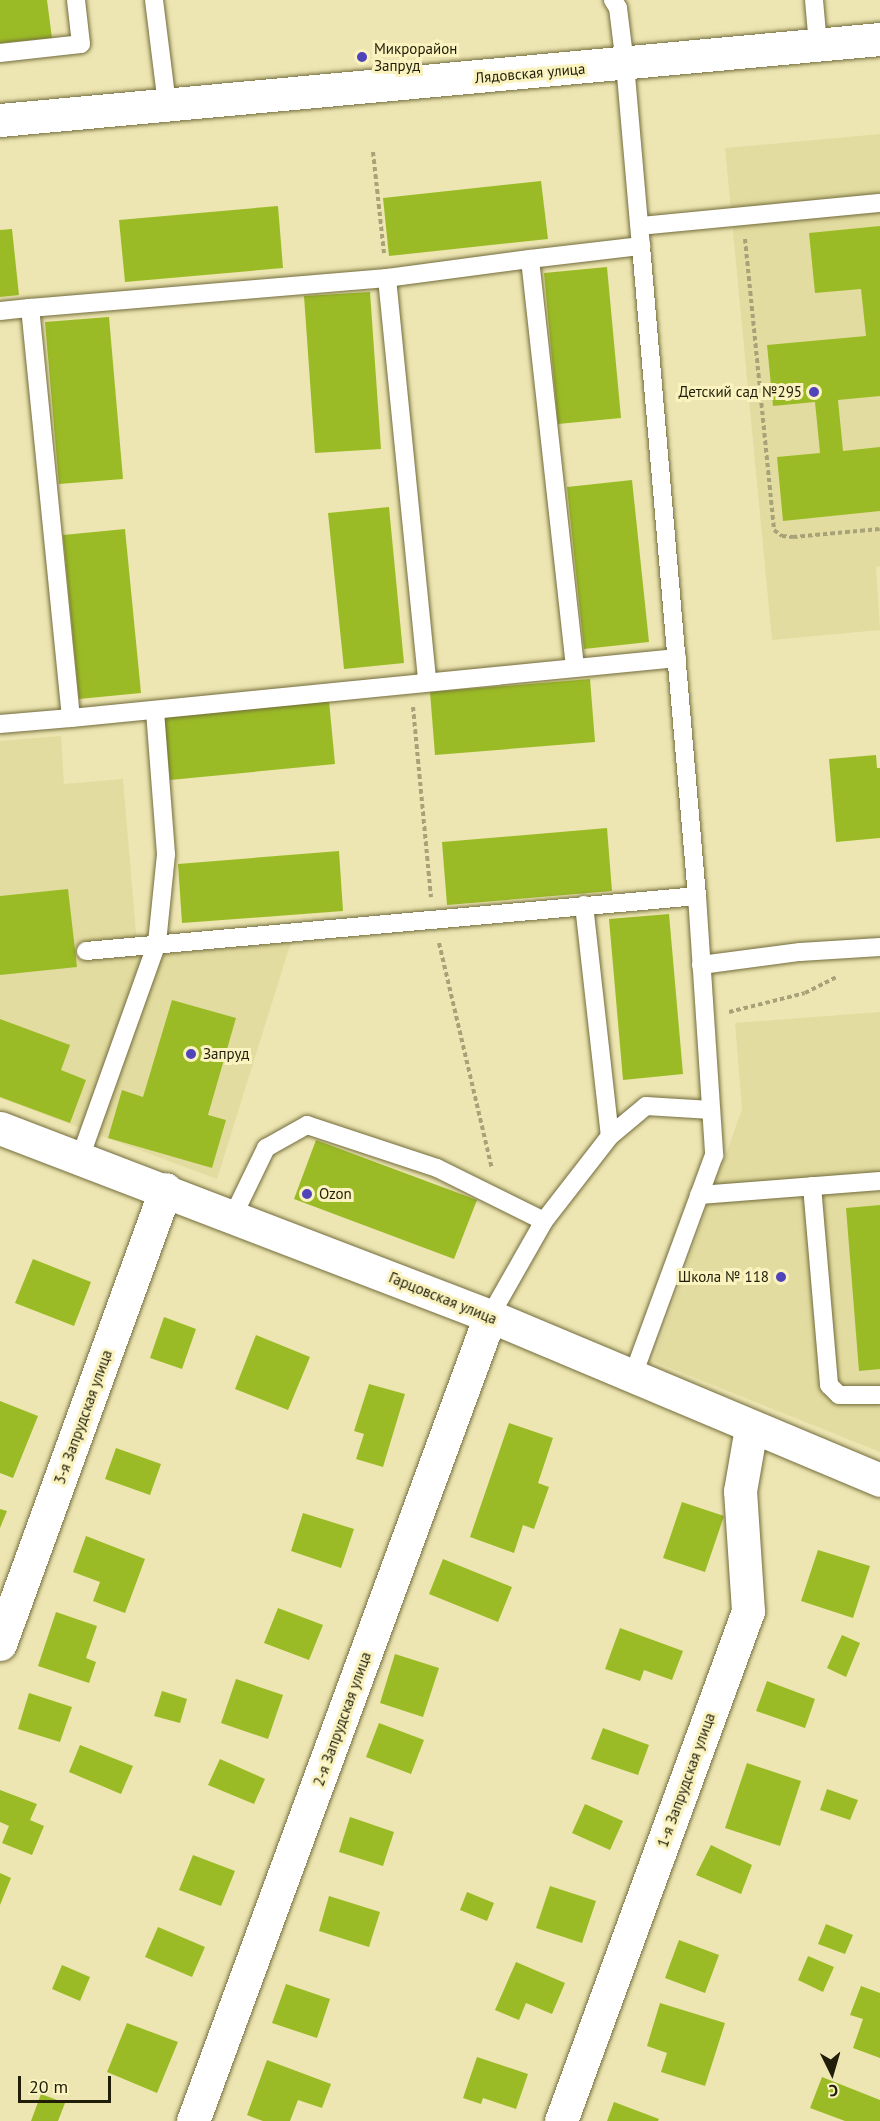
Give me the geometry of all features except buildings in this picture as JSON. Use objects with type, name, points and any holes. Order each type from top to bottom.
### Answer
[{"type":"street","name":"Лядовская улица","points":[[0,120],[880,39]]},
{"type":"street","name":"Гарцовская улица","points":[[0,1128],[490,1316],[632,1378],[880,1480]]},
{"type":"street","name":"3-я Запрудская улица","points":[[0,1644],[166,1190]]},
{"type":"street","name":"2-я Запрудская улица","points":[[193,2121],[490,1316]]},
{"type":"street","name":"1-я Запрудская улица","points":[[561,2121],[748,1611],[740,1491],[751,1428]]},
{"type":"lane","points":[[0,53],[81,44],[76,0]]},
{"type":"lane","points":[[154,0],[167,105]]},
{"type":"lane","points":[[613,0],[618,8],[625,64],[642,246],[697,896],[714,1155],[632,1378]]},
{"type":"lane","points":[[814,0],[818,45]]},
{"type":"lane","points":[[640,226],[880,203]]},
{"type":"lane","points":[[0,311],[387,278],[642,246]]},
{"type":"lane","points":[[530,259],[575,667]]},
{"type":"lane","points":[[387,278],[427,681]]},
{"type":"lane","points":[[30,308],[71,718]]},
{"type":"lane","points":[[0,724],[677,658]]},
{"type":"lane","points":[[80,1158],[157,943],[166,854],[155,710]]},
{"type":"lane","points":[[86,951],[697,896]]},
{"type":"lane","points":[[584,905],[610,1136]]},
{"type":"lane","points":[[701,965],[800,952],[880,947]]},
{"type":"lane","points":[[490,1316],[544,1221],[610,1136],[646,1106],[711,1110]]},
{"type":"lane","points":[[233,1216],[266,1148],[306,1125],[437,1168],[544,1221]]},
{"type":"lane","points":[[699,1195],[880,1181]]},
{"type":"lane","points":[[813,1186],[829,1384],[839,1395],[880,1395]]},
{"type":"path","points":[[373,153],[387,278]]},
{"type":"path","points":[[743,216],[774,530],[782,536],[793,537],[880,529]]},
{"type":"path","points":[[705,1018],[806,993],[843,974]]},
{"type":"shaded area","name":"Детский сад №295","points":[[880,134],[880,566],[876,567],[880,630],[772,640],[725,148]]},
{"type":"shaded area","points":[[61,736],[64,784],[123,779],[138,957],[291,942],[217,1179],[0,1098],[0,741]]},
{"type":"shaded area","name":"Школа № 118","points":[[880,1012],[880,1452],[653,1361],[742,1109],[735,1023]]},
{"type":"place","name":"Микрорайон Запруд","points":[[362,57]]},
{"type":"place","name":"Детский сад №295","points":[[814,392]]},
{"type":"place","name":"Запруд","points":[[191,1054]]},
{"type":"place","name":"Ozon","points":[[307,1194]]},
{"type":"place","name":"Школа № 118","points":[[781,1277]]}]
